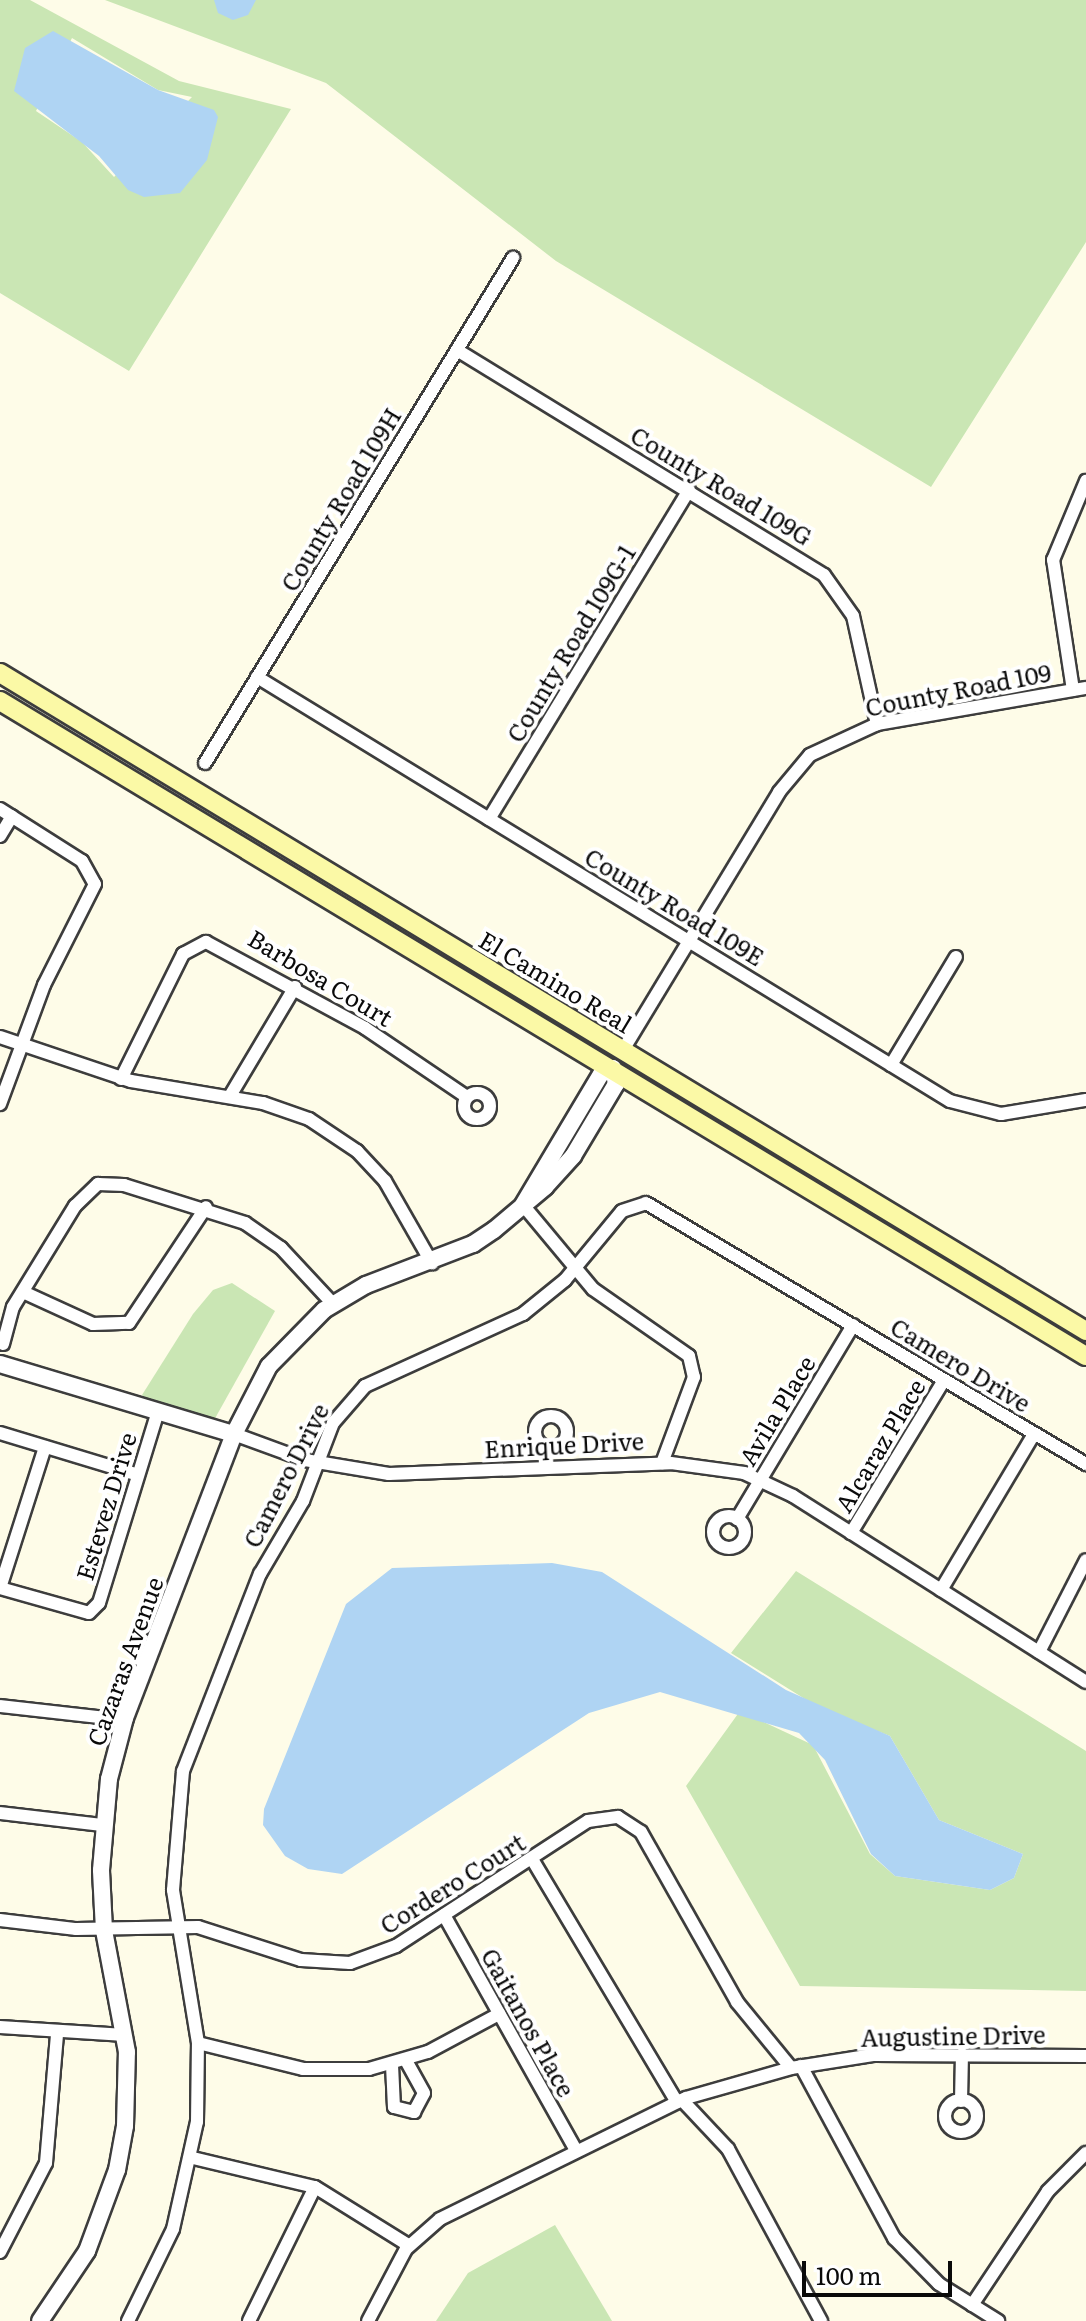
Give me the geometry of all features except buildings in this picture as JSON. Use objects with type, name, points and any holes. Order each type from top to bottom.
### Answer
[{"type":"main road","name":"El Camino Real","points":[[0,673],[1086,1331]]},
{"type":"main road","name":"El Camino Real","points":[[0,701],[1086,1356]]},
{"type":"main road","points":[[613,1068],[623,1050]]},
{"type":"street","name":"County Road 109H","points":[[205,763],[513,258]]},
{"type":"street","name":"County Road 109G","points":[[457,350],[816,568],[840,592],[857,628],[877,724]]},
{"type":"street","points":[[1079,689],[1053,560],[1086,481]]},
{"type":"street","name":"County Road 109G-1","points":[[489,819],[689,490]]},
{"type":"street","name":"County Road 109E","points":[[257,677],[891,1065],[981,1111],[1086,1100]]},
{"type":"street","name":"County Road 109","points":[[623,1050],[794,770],[830,741],[877,724],[1079,689]]},
{"type":"street","points":[[0,809],[82,861],[95,884],[22,1042],[0,1104]]},
{"type":"street","points":[[0,836],[12,816]]},
{"type":"street","name":"Barbosa Court","points":[[121,1079],[147,1014],[190,948],[226,946],[467,1097]]},
{"type":"street","points":[[891,1065],[956,957]]},
{"type":"street","points":[[230,1096],[295,987]]},
{"type":"street","points":[[0,1037],[22,1042],[121,1079],[230,1096],[309,1119],[357,1151],[396,1197],[432,1263]]},
{"type":"street","name":"Cazaras Avenue","points":[[40,2321],[87,2251],[117,2170],[128,2089],[125,2035],[104,1930],[102,1825],[124,1720],[234,1434],[284,1345],[333,1304],[473,1244],[523,1205],[601,1074],[613,1068]]},
{"type":"street","points":[[3,1344],[23,1292],[75,1206],[98,1184],[206,1207],[267,1237],[333,1304]]},
{"type":"street","name":"Camero Drive","points":[[128,2321],[173,2229],[193,2158],[198,2043],[176,1925],[171,1858],[183,1771],[247,1601],[333,1423],[365,1386],[505,1326],[579,1265],[622,1211],[646,1203],[1086,1464]]},
{"type":"street","points":[[523,1205],[579,1265],[605,1299],[675,1341],[693,1366],[662,1463]]},
{"type":"street","points":[[23,1292],[93,1324],[129,1323],[206,1207]]},
{"type":"street","name":"Avila Place","points":[[737,1519],[853,1325]]},
{"type":"street","name":"Enrique Drive","points":[[0,1364],[234,1434],[316,1462],[413,1475],[662,1463],[705,1464],[761,1479],[1086,1682]]},
{"type":"street","name":"Alcaraz Place","points":[[851,1533],[944,1380]]},
{"type":"street","name":"Estevez Drive","points":[[0,1588],[89,1613],[99,1603],[158,1411]]},
{"type":"street","points":[[0,1433],[138,1475]]},
{"type":"street","points":[[941,1590],[1034,1434]]},
{"type":"street","points":[[0,1588],[45,1447]]},
{"type":"street","points":[[552,1448],[554,1469]]},
{"type":"street","points":[[1039,1652],[1086,1560]]},
{"type":"street","points":[[0,1706],[124,1720]]},
{"type":"street","points":[[0,1813],[102,1825]]},
{"type":"street","name":"Cordero Court","points":[[0,1920],[104,1930],[176,1925],[335,1965],[381,1954],[599,1816],[634,1825],[737,2002],[796,2067],[894,2238],[921,2269],[998,2321]]},
{"type":"street","points":[[532,1859],[680,2101],[728,2149],[821,2321]]},
{"type":"street","name":"Gaitanos Place","points":[[444,1915],[576,2150]]},
{"type":"street","points":[[198,2043],[303,2069],[392,2065],[406,2061],[499,2014]]},
{"type":"street","points":[[0,2027],[57,2034],[125,2035]]},
{"type":"street","points":[[0,2252],[46,2163],[57,2034]]},
{"type":"street","points":[[961,2101],[962,2054]]},
{"type":"street","name":"Augustine Drive","points":[[368,2321],[408,2245],[461,2206],[680,2101],[796,2067],[962,2054],[1086,2056]]},
{"type":"street","points":[[392,2065],[391,2100],[400,2111],[414,2112],[424,2093],[406,2061]]},
{"type":"street","points":[[972,2305],[1048,2191],[1086,2153]]},
{"type":"street","points":[[193,2158],[315,2187],[408,2245]]},
{"type":"street","points":[[249,2321],[315,2187]]},
{"type":"green space","points":[[0,0],[30,0],[179,81],[291,109],[129,371],[0,293]],"holes":[[[72,38],[158,90],[192,97],[114,177],[82,142],[36,111]]]},
{"type":"green space","points":[[105,0],[1086,0],[1086,242],[931,487],[556,261],[326,83]]},
{"type":"green space","points":[[232,1283],[275,1311],[213,1422],[153,1404],[142,1395],[193,1314],[213,1290]]},
{"type":"green space","points":[[796,1571],[1086,1751],[1086,1991],[800,1986],[686,1786],[740,1711],[813,1745],[870,1854],[895,1876],[990,1890],[1014,1878],[1023,1854],[939,1820],[890,1736],[821,1709],[731,1653]]},
{"type":"green space","points":[[555,2225],[612,2321],[436,2321],[468,2273]]},
{"type":"water","points":[[214,0],[256,0],[248,15],[233,20],[218,13]]},
{"type":"water","points":[[53,31],[158,90],[214,110],[218,117],[207,160],[180,193],[144,197],[128,190],[99,156],[14,91],[25,48]]},
{"type":"water","points":[[552,1563],[602,1572],[786,1690],[890,1736],[939,1820],[1023,1854],[1014,1878],[990,1890],[895,1876],[871,1854],[825,1760],[799,1733],[660,1692],[589,1713],[342,1874],[308,1869],[285,1856],[263,1825],[264,1809],[346,1604],[392,1568]]}]
